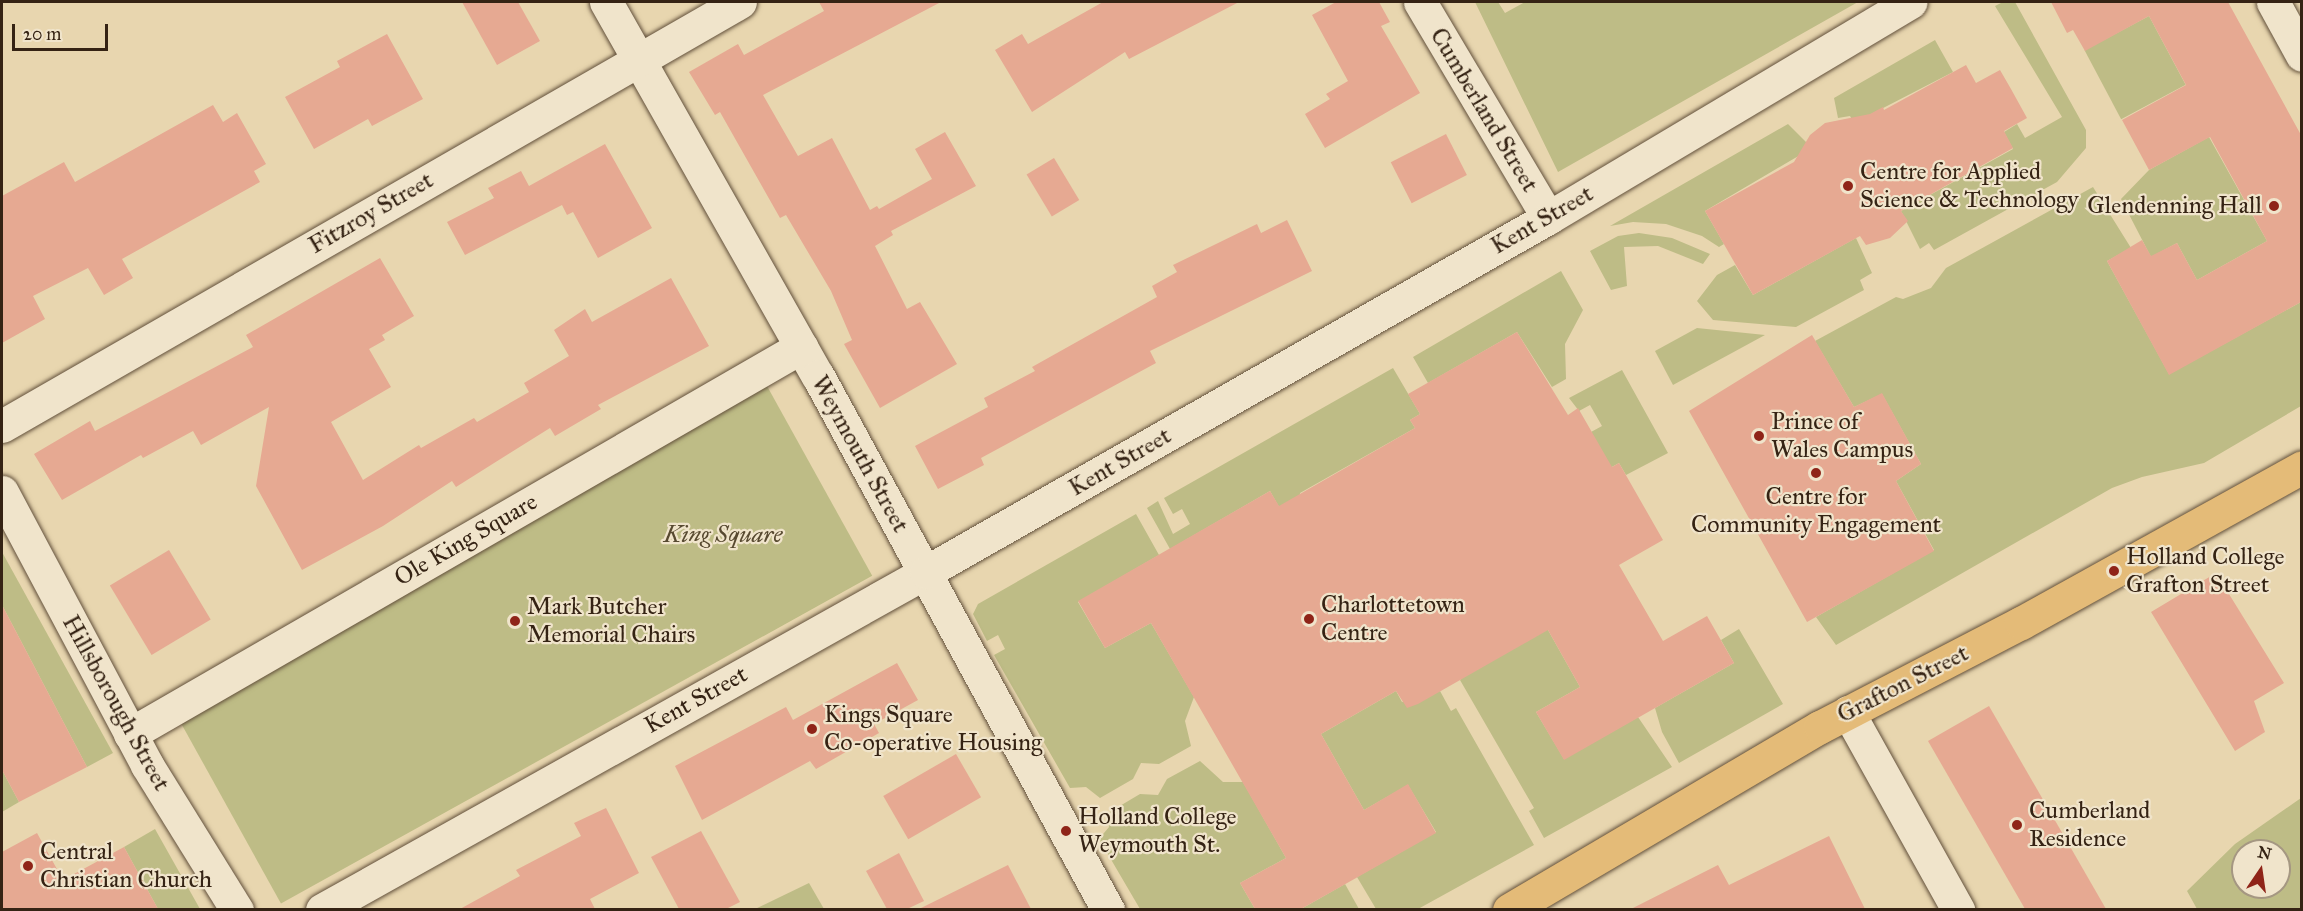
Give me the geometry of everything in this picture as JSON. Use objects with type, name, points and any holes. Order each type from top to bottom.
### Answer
[{"type":"main road","name":"Grafton Street","points":[[1509,909],[1848,712],[2021,623],[2301,467]]},
{"type":"street","name":"Weymouth Street","points":[[606,2],[926,572],[1108,909]]},
{"type":"street","name":"Fitzroy Street","points":[[2,426],[740,2]]},
{"type":"street","name":"Cumberland Street","points":[[1420,2],[1548,218]]},
{"type":"street","name":"Kent Street","points":[[322,909],[926,572],[1548,218],[1911,2]]},
{"type":"street","points":[[2273,2],[2301,55]]},
{"type":"street","name":"Ole King Square","points":[[130,734],[801,347]]},
{"type":"street","name":"Hillsborough Street","points":[[2,492],[130,734],[237,909]]},
{"type":"street","points":[[1848,712],[1958,909]]},
{"type":"green space","points":[[1475,2],[1498,2],[1505,13],[1525,2],[1858,2],[1558,172]]},
{"type":"green space","points":[[2003,2],[2015,2],[2086,130],[2086,148],[2057,182],[1934,250],[1929,243],[1920,249],[1901,211],[2013,149],[2004,132],[2017,124],[2025,138],[2062,117],[1995,6]]},
{"type":"green space","points":[[2149,16],[2186,85],[2121,119],[2085,50]]},
{"type":"green space","points":[[1935,40],[1953,72],[1854,123],[1850,116],[1838,118],[1834,98]]},
{"type":"green space","points":[[1788,124],[1812,148],[1705,211],[1724,244],[1719,247],[1702,236],[1666,224],[1633,222],[1610,226]]},
{"type":"green space","points":[[2209,137],[2267,241],[2197,280],[2177,243],[2151,257],[2121,199],[2149,170]]},
{"type":"green space","points":[[2093,187],[2131,248],[2107,261],[2169,374],[2301,302],[2301,406],[2204,463],[2142,477],[2112,488],[1836,645],[1816,617],[1934,550],[1896,481],[1921,464],[1882,394],[1854,407],[1815,341],[1896,297],[1903,299],[1931,288],[1946,268]]},
{"type":"green space","points":[[1639,233],[1672,238],[1710,254],[1703,264],[1658,246],[1624,247],[1627,286],[1611,290],[1590,251],[1618,236]]},
{"type":"green space","points":[[1856,238],[1872,273],[1860,280],[1864,290],[1796,327],[1713,320],[1697,301],[1717,275],[1735,265],[1753,295]]},
{"type":"green space","points":[[1561,271],[1583,310],[1565,344],[1566,379],[1552,387],[1517,332],[1428,383],[1413,357]]},
{"type":"green space","points":[[1697,328],[1765,335],[1673,385],[1655,351]]},
{"type":"green space","points":[[1393,368],[1420,414],[1410,420],[1415,428],[1300,493],[1296,537],[1270,491],[1170,549],[1147,508],[1158,501],[1173,534],[1190,524],[1182,509],[1173,514],[1164,498]]},
{"type":"green space","points":[[1622,370],[1668,453],[1626,475],[1619,463],[1601,473],[1580,438],[1602,426],[1590,405],[1579,411],[1569,398]]},
{"type":"green space","name":"King Square","points":[[767,386],[872,576],[281,904],[176,714]]},
{"type":"green space","points":[[1136,514],[1159,555],[1078,602],[1105,648],[1151,623],[1194,697],[1185,721],[1191,746],[1159,764],[1141,763],[1133,779],[1100,798],[1086,787],[1070,788],[994,655],[1005,649],[998,635],[987,641],[973,614],[978,604]]},
{"type":"green space","points":[[2,552],[113,753],[87,767],[2,605]]},
{"type":"green space","points":[[1539,614],[1580,687],[1536,712],[1564,759],[1638,717],[1672,767],[1544,838],[1529,811],[1534,808],[1460,680]]},
{"type":"green space","points":[[1739,629],[1783,704],[1679,763],[1662,732],[1655,708],[1734,663],[1721,640]]},
{"type":"green space","points":[[1396,691],[1402,702],[1440,691],[1451,711],[1456,708],[1534,845],[1418,909],[1376,909],[1357,877],[1436,832],[1408,785],[1364,810],[1321,734]]},
{"type":"green space","points":[[1200,761],[1223,782],[1243,782],[1286,858],[1240,883],[1255,909],[1140,909],[1099,839],[1109,827],[1108,813],[1140,794],[1158,795],[1167,779]]},
{"type":"green space","points":[[2,770],[19,802],[2,812]]},
{"type":"green space","points":[[2301,798],[2301,909],[2197,909],[2187,891],[2231,848],[2231,899],[2291,899],[2291,839],[2242,839]]},
{"type":"green space","points":[[155,829],[200,909],[158,909],[124,847]]},
{"type":"green space","points":[[809,883],[824,909],[755,909]]},
{"type":"green space","points":[[1345,884],[1359,909],[1301,909]]},
{"type":"building","points":[[462,2],[518,2],[540,41],[497,65]]},
{"type":"building","points":[[819,2],[941,2],[763,95],[798,156],[832,138],[870,210],[877,206],[879,209],[932,179],[915,149],[945,132],[976,186],[891,231],[893,235],[875,246],[907,309],[920,302],[957,364],[880,408],[844,344],[852,340],[831,291],[786,215],[780,218],[720,112],[715,115],[689,72],[738,44],[744,55],[824,11]]},
{"type":"building","points":[[1103,2],[1239,2],[1129,59],[1125,52],[1032,112],[995,50],[1022,34],[1028,44]]},
{"type":"building","points":[[1336,2],[1379,2],[1390,22],[1381,26],[1420,93],[1325,148],[1305,114],[1330,99],[1326,94],[1348,81],[1312,15]]},
{"type":"building","name":"Glendenning Hall","points":[[2051,2],[2228,2],[2301,135],[2301,302],[2169,375],[2107,261],[2142,240],[2151,256],[2177,243],[2197,280],[2267,241],[2210,137],[2149,170],[2122,120],[2186,85],[2149,16],[2085,51],[2073,30],[2067,33]]},
{"type":"building","points":[[387,34],[423,99],[372,126],[368,119],[314,149],[285,97],[340,67],[337,61]]},
{"type":"building","name":"Centre for Applied Science & Technology","points":[[1966,65],[1976,83],[2000,70],[2011,89],[2027,118],[2004,131],[2013,148],[1901,211],[1908,221],[1890,238],[1866,245],[1860,236],[1753,295],[1705,211],[1794,162],[1810,135],[1825,123],[1870,114],[1883,107],[1884,110]]},
{"type":"building","points":[[213,105],[223,122],[237,113],[266,164],[254,171],[260,182],[122,259],[133,278],[104,295],[88,268],[33,296],[45,319],[2,343],[2,196],[64,162],[75,182]]},
{"type":"building","points":[[1446,134],[1467,175],[1412,203],[1391,162]]},
{"type":"building","points":[[605,144],[652,228],[598,258],[573,212],[567,215],[562,205],[465,255],[447,222],[494,198],[488,188],[521,171],[529,186]]},
{"type":"building","points":[[1054,158],[1079,200],[1052,216],[1027,174]]},
{"type":"building","points":[[1287,220],[1312,271],[1150,351],[1156,363],[981,458],[984,465],[938,489],[915,446],[988,407],[984,398],[1035,371],[1032,367],[1157,297],[1152,286],[1177,272],[1173,265],[1257,224],[1261,233]]},
{"type":"building","points":[[380,258],[414,316],[382,335],[385,340],[369,349],[391,387],[331,422],[363,480],[419,445],[421,448],[474,418],[477,422],[529,392],[524,383],[569,356],[554,330],[585,309],[592,322],[671,278],[709,346],[598,405],[601,409],[555,436],[550,428],[456,487],[452,481],[383,526],[302,570],[256,486],[269,407],[201,445],[193,431],[143,458],[141,455],[62,500],[34,454],[90,421],[95,431],[253,347],[246,335]]},
{"type":"building","name":"Charlottetown Centre","points":[[1517,332],[1568,415],[1578,408],[1612,467],[1619,463],[1663,540],[1619,565],[1663,641],[1707,616],[1734,663],[1564,760],[1536,712],[1580,687],[1548,630],[1418,704],[1407,708],[1396,691],[1321,734],[1364,810],[1408,784],[1436,833],[1301,909],[1255,909],[1240,883],[1286,858],[1151,623],[1105,648],[1078,601],[1270,491],[1279,506],[1415,428],[1410,420],[1420,414],[1408,394]]},
{"type":"building","name":"Centre for Community Engagement","points":[[1812,335],[1854,407],[1882,393],[1921,464],[1896,481],[1934,551],[1807,622],[1689,411]]},
{"type":"building","points":[[169,550],[211,619],[152,655],[110,586]]},
{"type":"building","points":[[2216,573],[2284,683],[2254,701],[2265,732],[2235,751],[2151,612]]},
{"type":"building","points":[[2,605],[87,767],[19,802],[2,770]]},
{"type":"building","name":"Kings Square Co-operative Housing","points":[[897,663],[918,700],[874,724],[879,733],[816,769],[810,761],[702,820],[675,766],[786,707],[793,720]]},
{"type":"building","name":"Cumberland Residence","points":[[1989,706],[2106,909],[2025,909],[1928,741]]},
{"type":"building","points":[[956,754],[981,797],[908,839],[883,796]]},
{"type":"building","points":[[606,808],[639,873],[590,899],[595,909],[460,909],[520,876],[516,870],[581,836],[574,823]]},
{"type":"building","points":[[701,831],[740,902],[726,909],[679,909],[651,857]]},
{"type":"building","name":"Central Christian Church","points":[[37,833],[63,880],[124,847],[158,909],[2,909],[2,852]]},
{"type":"building","points":[[1829,836],[1865,909],[1631,909],[1718,865],[1729,885]]},
{"type":"building","points":[[899,853],[924,901],[907,909],[887,909],[866,871]]},
{"type":"building","points":[[1008,865],[1031,909],[919,909]]},
{"type":"place","name":"Centre for Applied Science & Technology","points":[[1848,186]]},
{"type":"place","name":"Glendenning Hall","points":[[2274,206]]},
{"type":"place","name":"Prince of Wales Campus","points":[[1759,436]]},
{"type":"place","name":"Centre for Community Engagement","points":[[1816,473]]},
{"type":"place","name":"Holland College Grafton Street","points":[[2114,571]]},
{"type":"place","name":"Charlottetown Centre","points":[[1309,619]]},
{"type":"place","name":"Mark Butcher Memorial Chairs","points":[[515,621]]},
{"type":"place","name":"Kings Square Co-operative Housing","points":[[812,729]]},
{"type":"place","name":"Cumberland Residence","points":[[2017,825]]},
{"type":"place","name":"Holland College Weymouth St.","points":[[1066,831]]},
{"type":"place","name":"Central Christian Church","points":[[28,866]]}]
